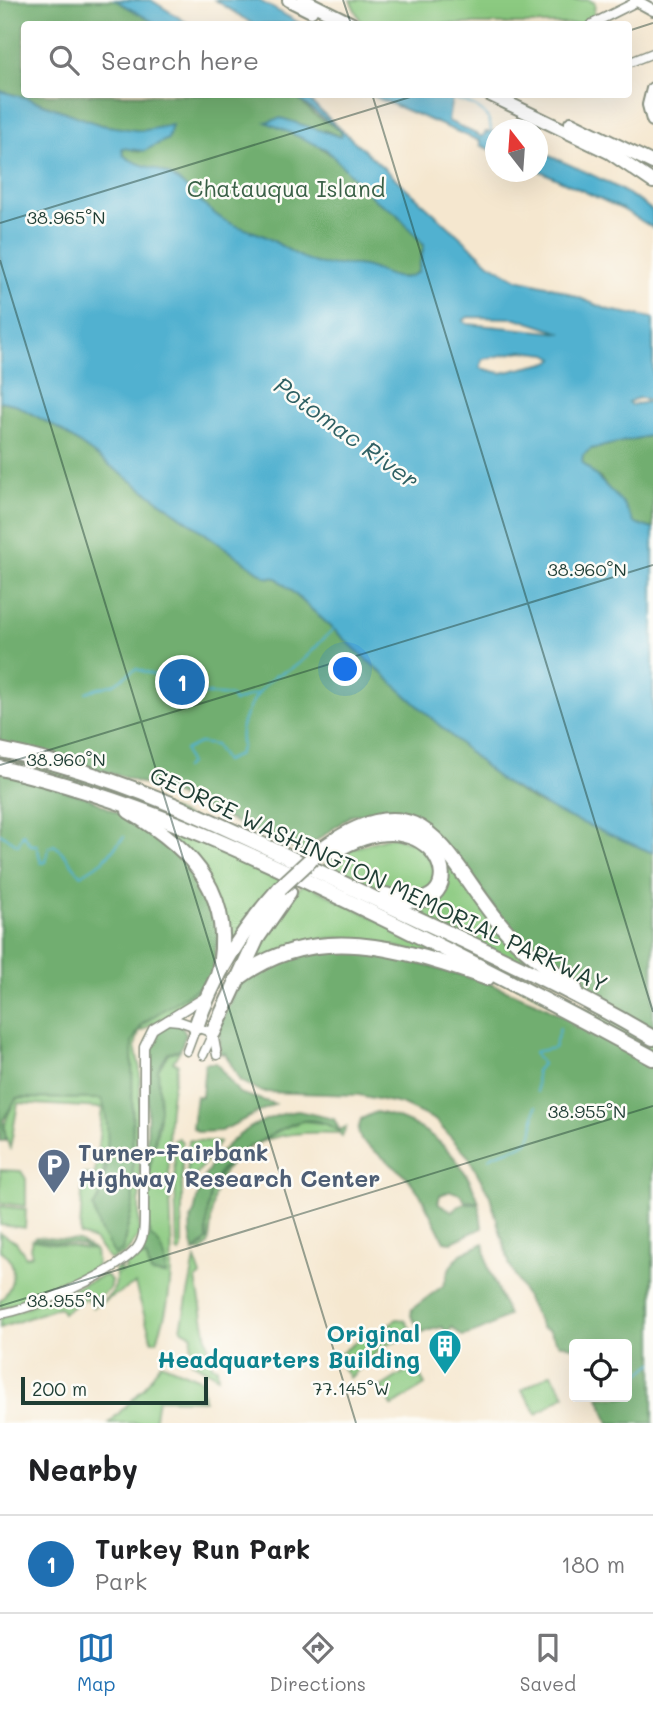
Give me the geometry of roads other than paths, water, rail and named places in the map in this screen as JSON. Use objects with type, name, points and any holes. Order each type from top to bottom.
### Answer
[{"type":"highway","points":[[289,0],[330,21]]},
{"type":"highway","points":[[304,0],[346,21]]},
{"type":"highway","points":[[653,89],[649,105],[653,120]]},
{"type":"highway","points":[[507,98],[521,114]]},
{"type":"highway","points":[[507,98],[609,152],[653,182]]},
{"type":"highway","points":[[507,98],[653,163]]},
{"type":"highway","points":[[561,134],[609,152]]},
{"type":"highway","name":"GEORGE WASHINGTON MEMORIAL PARKWAY","points":[[0,750],[83,771],[156,797],[324,874],[589,1002],[653,1038]]},
{"type":"highway","name":"GEORGE WASHINGTON MEMORIAL PARKWAY","points":[[0,768],[98,792],[252,856],[547,1001],[653,1058]]},
{"type":"highway","points":[[98,792],[160,831],[181,849],[200,872],[222,918],[224,947],[218,976]]},
{"type":"highway","points":[[196,1027],[206,997],[243,936],[326,851],[350,830],[373,822],[396,821],[418,826],[436,838],[453,855],[514,939],[589,1002]]},
{"type":"highway","points":[[324,874],[411,903],[429,898],[442,881],[442,866],[437,853],[421,841],[402,834],[372,834],[326,851]]},
{"type":"highway","points":[[213,1033],[257,938],[285,890]]},
{"type":"highway","points":[[236,980],[282,953],[321,944],[351,943],[444,964],[547,1001]]},
{"type":"main road","points":[[637,1],[653,10]]},
{"type":"street","points":[[598,21],[637,1]]},
{"type":"street","points":[[632,61],[653,53]]},
{"type":"street","points":[[0,1314],[68,1290],[126,1257],[141,1241],[144,1217],[143,1052],[150,1033],[206,997]]},
{"type":"street","points":[[165,1021],[179,1021],[213,1033]]},
{"type":"street","points":[[187,1051],[196,1027]]},
{"type":"street","points":[[213,1033],[217,1055]]},
{"type":"street","points":[[204,1055],[213,1033]]},
{"type":"water","points":[[115,0],[151,0],[184,21],[152,21]]},
{"type":"water","points":[[215,0],[258,0],[296,21],[248,21]]},
{"type":"water","name":"Potomac River","points":[[0,91],[101,125],[141,131],[172,125],[168,139],[144,151],[122,148],[123,155],[171,176],[224,220],[264,236],[309,261],[328,265],[363,266],[404,278],[418,272],[424,245],[396,213],[375,200],[326,149],[266,122],[281,118],[341,137],[342,132],[298,98],[306,98],[489,263],[517,279],[555,288],[609,310],[653,318],[653,400],[639,398],[628,402],[631,405],[653,401],[653,435],[591,449],[583,455],[582,462],[624,504],[634,523],[653,529],[653,853],[559,813],[500,780],[277,578],[266,577],[59,429],[14,404],[0,401]],"holes":[[[468,317],[516,318],[562,333],[468,324],[463,321]],[[522,351],[547,354],[554,358],[550,362],[501,373],[480,368],[483,359]]]},
{"type":"water","points":[[377,98],[452,98],[448,121],[482,137],[485,133],[485,147],[480,145],[480,141]]},
{"type":"water","points":[[548,155],[597,177],[640,201],[653,211],[653,228],[622,209],[548,175]]},
{"type":"waterway","points":[[452,99],[472,105],[488,119]]},
{"type":"waterway","points":[[185,768],[189,764],[185,750],[199,743],[215,745],[225,761],[238,755],[242,746],[245,718],[261,690],[275,676],[300,663],[333,630]]},
{"type":"waterway","points":[[86,692],[114,684],[136,669],[172,680],[189,692],[231,696],[234,702],[256,693]]},
{"type":"waterway","points":[[0,833],[18,845],[23,834],[31,845],[37,845],[41,863],[46,862],[49,848],[54,845],[81,875],[103,861],[124,837]]},
{"type":"waterway","points":[[537,1092],[536,1071],[542,1064],[534,1052],[554,1048],[560,1028]]},
{"type":"waterway","points":[[489,1158],[529,1140],[533,1131],[536,1106]]},
{"type":"waterway","points":[[633,1380],[653,1363]]},
{"type":"place","name":"Turkey Run Park","points":[[182,682]]},
{"type":"place","name":"Turner-Fairbank Highway Research Center","points":[[54,1195]]},
{"type":"place","name":"Original Headquarters Building","points":[[445,1376]]},
{"type":"park label","name":"Chatauqua Island","points":[[286,188]]}]
